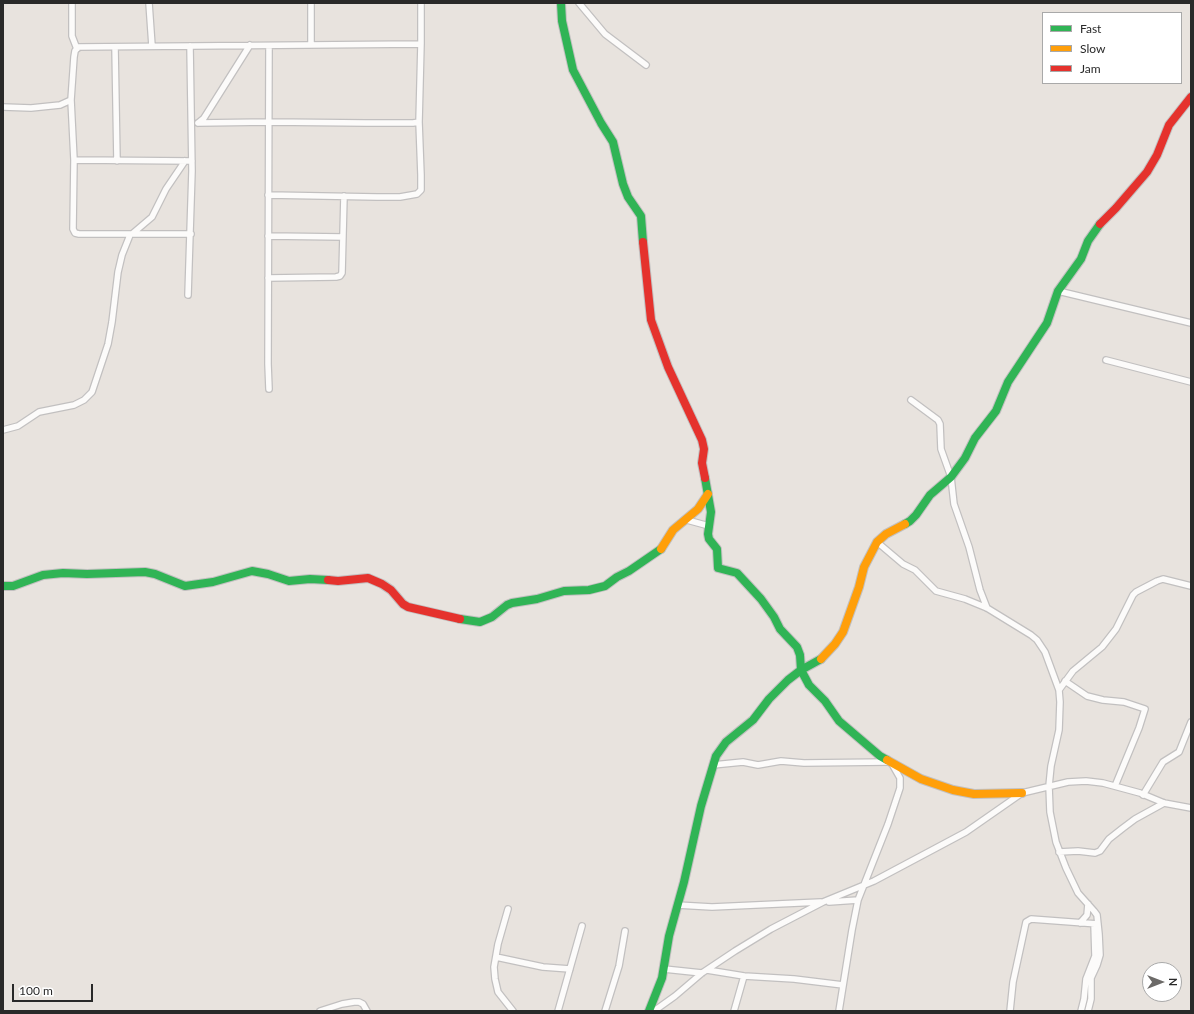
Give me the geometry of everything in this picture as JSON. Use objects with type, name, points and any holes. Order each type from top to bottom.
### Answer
[{"type":"street","points":[[72,3],[72,36],[77,49],[74,57],[71,100],[74,160],[73,228],[75,233],[131,235],[191,234]]},
{"type":"street","points":[[149,3],[152,46]]},
{"type":"street","points":[[311,3],[311,45]]},
{"type":"street","points":[[268,195],[400,197],[417,194],[420,190],[421,175],[419,122],[422,44],[420,3]]},
{"type":"street","points":[[562,3],[562,21],[573,70],[601,123],[616,147],[623,184],[628,197],[641,216],[650,320],[668,367],[702,440],[704,449],[702,463],[711,515],[708,537],[718,549],[718,568],[737,573],[769,609],[780,629],[797,647],[800,655],[801,670],[809,685],[825,701],[839,721],[880,756],[921,778],[943,787],[962,792],[987,794],[1022,793],[1078,780],[1103,783],[1164,803],[1191,808]]},
{"type":"street","points":[[579,3],[605,34],[646,65]]},
{"type":"street","points":[[77,49],[78,47],[422,44]]},
{"type":"street","points":[[198,123],[204,118],[250,45]]},
{"type":"street","points":[[188,295],[192,161],[190,46]]},
{"type":"street","points":[[269,46],[269,389]]},
{"type":"street","points":[[115,47],[117,161]]},
{"type":"street","points":[[649,1011],[662,978],[669,936],[689,860],[701,806],[716,756],[726,742],[753,720],[769,699],[788,680],[826,654],[835,644],[843,632],[859,587],[864,567],[877,542],[886,534],[910,521],[930,495],[951,477],[965,458],[975,438],[996,410],[1008,382],[1043,330],[1058,291],[1081,259],[1088,241],[1100,223],[1116,208],[1147,172],[1157,155],[1169,125],[1191,97]]},
{"type":"street","points":[[3,107],[31,108],[60,105],[71,100]]},
{"type":"street","points":[[192,123],[419,122]]},
{"type":"street","points":[[74,160],[192,161]]},
{"type":"street","points":[[3,430],[18,426],[39,412],[74,405],[84,400],[92,392],[109,340],[118,272],[122,255],[131,235],[152,216],[166,189],[185,161]]},
{"type":"street","points":[[268,278],[336,277],[342,274],[344,196]]},
{"type":"street","points":[[268,236],[343,237]]},
{"type":"street","points":[[1058,291],[1191,323]]},
{"type":"street","points":[[1106,360],[1191,382]]},
{"type":"street","points":[[912,400],[938,420],[940,424],[941,449],[951,477],[954,504],[969,547],[980,590],[987,608]]},
{"type":"street","points":[[3,586],[13,586],[43,575],[63,573],[91,574],[145,572],[155,574],[185,586],[213,582],[252,571],[268,574],[289,581],[310,579],[338,581],[368,578],[382,584],[408,607],[480,622],[492,617],[507,605],[512,603],[537,599],[560,592],[589,590],[605,586],[662,549],[674,530],[701,506],[708,494]]},
{"type":"street","points":[[686,520],[709,526]]},
{"type":"street","points":[[877,542],[903,564],[915,570],[936,591],[965,599],[987,608],[1019,627],[1036,640],[1045,652],[1059,690],[1059,730],[1051,766],[1049,786],[1050,812],[1059,852],[1071,881],[1078,893],[1094,911],[1100,955],[1091,978],[1091,999],[1088,1011]]},
{"type":"street","points":[[1059,690],[1064,681],[1073,671],[1102,647],[1121,621],[1136,592],[1163,579],[1191,586]]},
{"type":"street","points":[[1064,681],[1087,696],[1103,700],[1124,702],[1145,709],[1139,728],[1115,786]]},
{"type":"street","points":[[1143,795],[1163,762],[1179,752],[1191,722]]},
{"type":"street","points":[[712,766],[743,762],[758,764],[781,761],[804,763],[890,762]]},
{"type":"street","points":[[839,1011],[858,900],[888,824],[900,788],[900,778],[890,762]]},
{"type":"street","points":[[654,1011],[704,972],[771,929],[823,902],[864,885],[961,834],[1022,793]]},
{"type":"street","points":[[1059,852],[1078,851],[1094,853],[1100,851],[1109,839],[1129,823],[1164,803]]},
{"type":"street","points":[[677,905],[712,907],[858,900]]},
{"type":"street","points":[[1080,923],[1087,915],[1088,904]]},
{"type":"street","points":[[508,909],[494,967],[498,992],[513,1011]]},
{"type":"street","points":[[1010,1011],[1013,982],[1026,922],[1031,919],[1096,924]]},
{"type":"street","points":[[1081,1011],[1086,979],[1095,956],[1096,924]]},
{"type":"street","points":[[558,1011],[582,926]]},
{"type":"street","points":[[605,1011],[619,966],[625,931]]},
{"type":"street","points":[[496,957],[543,967],[570,969]]},
{"type":"street","points":[[664,969],[794,979],[843,985]]},
{"type":"street","points":[[734,1011],[744,976]]},
{"type":"street","points":[[320,1011],[328,1010],[342,1004],[359,1002],[364,1004],[367,1011]]},
{"type":"traffic: fast","points":[[561,3],[562,21],[573,70],[601,123],[613,142],[623,184],[628,197],[641,216],[643,242]]},
{"type":"traffic: fast","points":[[905,524],[916,515],[930,495],[951,477],[965,458],[975,438],[996,411],[1008,382],[1047,323],[1058,291],[1081,259],[1088,241],[1100,224]]},
{"type":"traffic: fast","points":[[705,478],[711,512],[708,534],[709,539],[717,549],[718,568],[737,573],[761,599],[774,617],[780,629],[797,647],[800,655],[801,670],[809,685],[825,701],[839,721],[880,756],[887,760]]},
{"type":"traffic: fast","points":[[460,619],[480,622],[492,617],[507,605],[512,603],[537,599],[564,591],[589,590],[605,586],[661,549]]},
{"type":"traffic: fast","points":[[3,586],[13,586],[43,575],[63,573],[87,574],[145,572],[155,574],[185,586],[213,582],[252,571],[268,574],[289,581],[310,579],[328,580]]},
{"type":"traffic: fast","points":[[649,1011],[662,978],[669,936],[684,882],[701,806],[716,756],[726,742],[753,720],[769,699],[788,680],[801,670],[821,659]]},
{"type":"traffic: slow","points":[[661,549],[673,530],[698,509],[708,494]]},
{"type":"traffic: slow","points":[[821,659],[835,644],[843,632],[859,587],[864,567],[877,542],[886,534],[905,524]]},
{"type":"traffic: slow","points":[[887,760],[921,779],[953,790],[974,794],[1022,793]]},
{"type":"traffic: jam","points":[[1100,224],[1147,172],[1157,155],[1169,125],[1191,97]]},
{"type":"traffic: jam","points":[[643,242],[651,320],[668,367],[702,440],[704,449],[702,463],[705,478]]},
{"type":"traffic: jam","points":[[328,580],[338,581],[368,578],[391,590],[403,604],[408,607],[460,619]]}]
